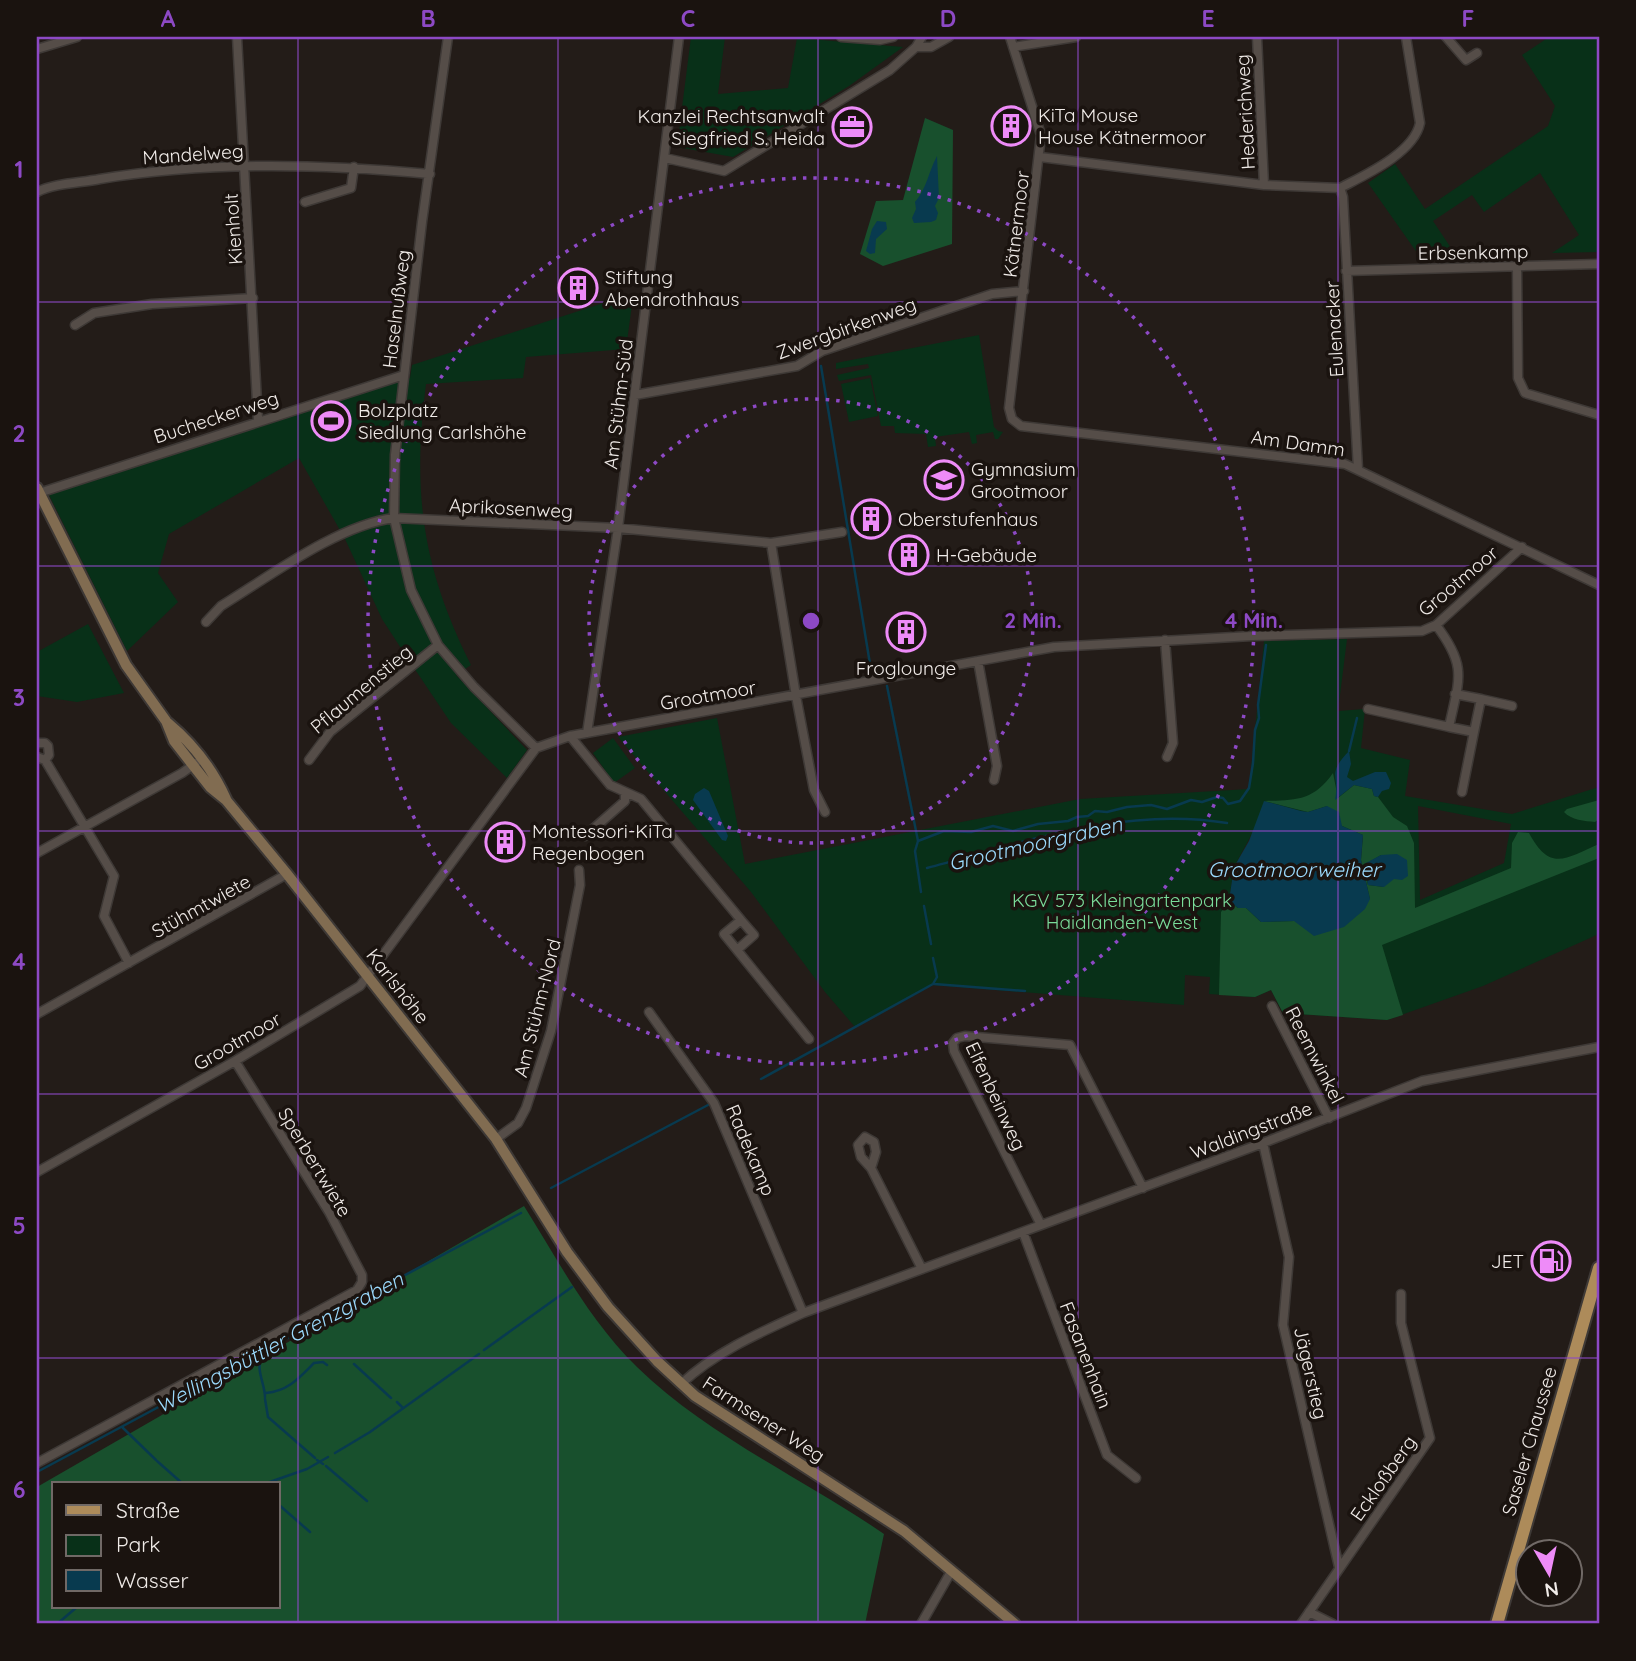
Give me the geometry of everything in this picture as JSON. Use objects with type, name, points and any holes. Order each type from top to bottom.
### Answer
[{"type":"main road","name":"Karlshöhe","points":[[38,490],[126,665],[166,721],[182,735],[197,762],[218,781],[226,800],[496,1139],[535,1199]]},
{"type":"main road","name":"Farmsener Weg","points":[[535,1199],[567,1252],[608,1307],[656,1362],[719,1412],[904,1531],[1015,1624]]},
{"type":"main road","name":"Saseler Chaussee","points":[[1497,1624],[1597,1285],[1599,1268]]},
{"type":"street","points":[[37,49],[77,37]]},
{"type":"street","name":"Kienholt","points":[[237,37],[258,420]]},
{"type":"street","name":"Haselnußweg","points":[[448,37],[404,375],[396,455],[394,518],[411,590],[438,645],[474,687],[536,748]]},
{"type":"street","name":"Am Stühm-Süd","points":[[587,733],[618,528],[680,37]]},
{"type":"street","points":[[841,37],[880,40],[893,37]]},
{"type":"street","points":[[665,158],[724,171],[890,70],[916,47],[922,37]]},
{"type":"street","points":[[916,47],[932,47],[949,37]]},
{"type":"street","name":"Kätnermoor","points":[[1010,37],[1041,135],[1009,408],[1012,419]]},
{"type":"street","points":[[1013,47],[1076,37]]},
{"type":"street","name":"Hederichweg","points":[[1257,37],[1264,186]]},
{"type":"street","points":[[1040,157],[1264,186],[1340,188],[1389,159],[1418,134],[1420,123],[1406,37]]},
{"type":"street","points":[[1446,37],[1466,60],[1477,53]]},
{"type":"street","name":"Mandelweg","points":[[37,192],[134,174],[244,165],[354,167],[430,174]]},
{"type":"street","points":[[305,202],[351,188],[354,167]]},
{"type":"street","name":"Eulenacker","points":[[1340,188],[1343,197],[1358,469]]},
{"type":"street","name":"Erbsenkamp","points":[[1346,271],[1599,264]]},
{"type":"street","points":[[1517,267],[1518,378],[1525,393],[1599,415]]},
{"type":"street","name":"Zwergbirkenweg","points":[[635,395],[797,366],[835,346],[992,294],[1024,290]]},
{"type":"street","points":[[75,326],[94,313],[152,304],[253,299]]},
{"type":"street","name":"Bucheckerweg","points":[[38,490],[404,375]]},
{"type":"street","name":"Am Damm","points":[[1012,419],[1021,426],[1345,464],[1599,585]]},
{"type":"street","name":"Aprikosenweg","points":[[206,622],[221,606],[344,532],[379,520],[394,518],[618,528],[771,544],[842,532]]},
{"type":"street","points":[[771,544],[814,790],[825,811]]},
{"type":"street","name":"Grootmoor","points":[[37,1172],[235,1061],[360,986],[536,748],[570,736],[1054,647],[1273,635],[1422,631],[1436,625],[1522,547]]},
{"type":"street","points":[[1436,625],[1456,656],[1459,676],[1449,727]]},
{"type":"street","points":[[1165,640],[1173,743],[1167,757]]},
{"type":"street","name":"Pflaumenstieg","points":[[309,760],[330,732],[438,645]]},
{"type":"street","points":[[978,661],[998,766],[994,780]]},
{"type":"street","points":[[1455,694],[1512,706]]},
{"type":"street","points":[[1462,792],[1481,699]]},
{"type":"street","points":[[1368,709],[1474,733]]},
{"type":"street","points":[[570,736],[610,785],[641,799],[754,935],[737,950]]},
{"type":"street","points":[[37,743],[45,743],[48,746],[50,755],[41,759],[114,876],[104,916],[129,963]]},
{"type":"street","points":[[37,853],[197,762]]},
{"type":"street","points":[[585,836],[625,801],[625,792]]},
{"type":"street","name":"Am Stühm-Nord","points":[[496,1139],[518,1123],[526,1108],[551,1031],[580,885],[579,870]]},
{"type":"street","name":"Stühmtwiete","points":[[37,1014],[287,874]]},
{"type":"street","points":[[741,920],[724,934],[809,1039]]},
{"type":"street","name":"Reemwinkel","points":[[1272,1006],[1329,1118]]},
{"type":"street","name":"Radekamp","points":[[649,1012],[714,1103],[803,1313]]},
{"type":"street","name":"Elfenbeinweg","points":[[1041,1225],[954,1051],[953,1043],[957,1038],[1070,1045],[1143,1188]]},
{"type":"street","name":"Waldingstraße","points":[[681,1384],[700,1368],[759,1333],[803,1313],[1143,1188],[1422,1081],[1599,1047]]},
{"type":"street","name":"Sperbertwiete","points":[[37,1463],[357,1290],[362,1282],[362,1275],[329,1212],[235,1061]]},
{"type":"street","name":"Jägerstieg","points":[[1263,1143],[1289,1257],[1283,1325],[1339,1567]]},
{"type":"street","points":[[871,1168],[922,1269]]},
{"type":"street","name":"Fasanenhain","points":[[1023,1232],[1107,1455],[1136,1478]]},
{"type":"street","name":"Eckloßberg","points":[[1301,1624],[1430,1438],[1401,1324],[1402,1294]]},
{"type":"street","points":[[921,1624],[952,1570]]},
{"type":"street","points":[[1310,1612],[1332,1624]]},
{"type":"green space","points":[[691,37],[725,37],[718,94],[788,88],[797,38],[903,47],[849,86],[733,157],[677,147]]},
{"type":"green space","points":[[1549,37],[1599,37],[1599,252],[1552,253],[1579,235],[1540,173],[1484,212],[1472,195],[1433,221],[1457,257],[1420,257],[1368,183],[1395,164],[1425,209],[1548,126],[1555,106],[1522,55]]},
{"type":"green space","points":[[925,118],[953,130],[952,244],[883,266],[860,254],[876,201],[903,200]]},
{"type":"green space","points":[[625,296],[633,297],[626,349],[526,357],[523,378],[426,384],[420,460],[425,528],[441,595],[471,665],[456,675],[527,750],[507,778],[451,723],[382,619],[345,539],[299,458],[169,534],[158,573],[178,602],[127,651],[48,493],[410,378],[412,365]]},
{"type":"green space","points":[[979,335],[994,427],[1003,432],[998,439],[995,439],[993,432],[976,435],[977,443],[972,444],[969,432],[935,437],[936,446],[928,447],[926,434],[895,433],[894,426],[881,426],[871,375],[839,381],[837,375],[869,368],[868,364],[836,369],[836,363]]},
{"type":"green space","points":[[870,378],[878,416],[849,422],[841,384]]},
{"type":"green space","points":[[88,624],[124,693],[77,702],[37,696],[37,652]]},
{"type":"green space","name":"KGV 573 Kleingartenpark Haidlanden-West","points":[[1347,639],[1338,711],[1365,709],[1361,748],[1410,760],[1405,796],[1512,814],[1599,787],[1599,934],[1483,986],[1387,1020],[1283,1013],[1271,990],[1255,997],[1209,994],[1210,977],[1185,975],[1184,1005],[933,985],[855,1027],[825,992],[751,892],[618,737],[717,718],[745,864],[1080,799],[1249,789],[1264,641]],"holes":[[[1418,806],[1511,824],[1504,863],[1420,900]],[[1254,830],[1363,835],[1361,860],[1367,889],[1229,901],[1234,867]]]},
{"type":"green space","points":[[613,738],[635,768],[614,783],[593,753]]},
{"type":"green space","points":[[1333,773],[1338,798],[1354,785],[1372,789],[1374,796],[1378,797],[1393,817],[1407,826],[1414,843],[1415,908],[1511,868],[1512,843],[1518,832],[1529,833],[1551,858],[1567,857],[1599,844],[1599,858],[1382,945],[1403,1015],[1387,1020],[1283,1013],[1271,990],[1255,997],[1219,995],[1221,912],[1229,901],[1238,908],[1246,908],[1261,922],[1294,921],[1370,899],[1361,860],[1363,835],[1342,826],[1327,806],[1308,812],[1264,801],[1303,797],[1326,782]],"holes":[[[1381,855],[1384,887],[1368,885],[1364,865]]]},
{"type":"green space","points":[[1599,800],[1599,819],[1595,822],[1583,821],[1564,812],[1567,809]]},
{"type":"green space","points":[[524,1206],[589,1310],[637,1367],[665,1392],[725,1436],[884,1534],[865,1624],[37,1624],[37,1487]]},
{"type":"water","points":[[937,156],[939,198],[935,206],[938,213],[936,220],[914,223],[912,218],[916,209],[915,202]]},
{"type":"water","points":[[877,221],[886,222],[887,229],[876,239],[875,253],[870,254],[866,251]]},
{"type":"water","points":[[1349,751],[1351,764],[1347,777],[1353,781],[1375,772],[1386,772],[1391,783],[1389,789],[1382,791],[1378,797],[1374,796],[1372,789],[1354,785],[1335,800],[1336,770]]},
{"type":"water","points":[[704,788],[709,791],[728,836],[726,841],[722,840],[693,800],[695,794]]},
{"type":"water","name":"Grootmoorweiher","points":[[1264,801],[1308,812],[1327,806],[1339,812],[1342,826],[1363,835],[1361,860],[1370,899],[1365,909],[1344,927],[1314,936],[1294,921],[1261,922],[1246,908],[1238,908],[1229,901],[1234,867],[1249,841]]},
{"type":"water","points":[[1397,854],[1407,860],[1408,876],[1402,880],[1394,879],[1384,887],[1368,885],[1364,864],[1381,855]]},
{"type":"waterway","points":[[821,366],[871,670]]},
{"type":"waterway","points":[[918,841],[944,831],[971,832],[993,826],[1013,831],[1038,824],[1068,821],[1088,816],[1095,811],[1107,812],[1127,807],[1151,805],[1167,809],[1191,800],[1202,802],[1217,797],[1223,798],[1228,804],[1240,801],[1249,788],[1266,645]]},
{"type":"waterway","points":[[887,686],[918,841],[915,851],[921,892]]},
{"type":"waterway","points":[[1349,751],[1357,718]]},
{"type":"waterway","name":"Grootmoorgraben","points":[[927,868],[1038,838],[1113,823],[1151,819],[1227,823]]},
{"type":"waterway","name":"Wellingsbüttler Grenzgraben","points":[[924,906],[931,944]]},
{"type":"waterway","name":"Wellingsbüttler Grenzgraben","points":[[761,1079],[933,984],[937,977],[933,958]]},
{"type":"waterway","points":[[934,984],[1025,991]]},
{"type":"waterway","name":"Wellingsbüttler Grenzgraben","points":[[551,1188],[708,1105]]},
{"type":"waterway","name":"Wellingsbüttler Grenzgraben","points":[[37,1472],[521,1213]]},
{"type":"waterway","points":[[484,1350],[572,1287]]},
{"type":"waterway","points":[[259,1352],[262,1356],[260,1371],[265,1397]]},
{"type":"waterway","points":[[335,1453],[370,1432],[479,1354]]},
{"type":"waterway","points":[[266,1393],[287,1387],[314,1363],[323,1362],[327,1365]]},
{"type":"waterway","points":[[354,1364],[391,1398]]},
{"type":"waterway","points":[[265,1399],[268,1417],[315,1458]]},
{"type":"waterway","points":[[397,1402],[403,1408]]},
{"type":"waterway","points":[[123,1428],[156,1460]]},
{"type":"waterway","points":[[270,1482],[307,1469],[328,1457]]},
{"type":"waterway","points":[[317,1460],[323,1464]]},
{"type":"waterway","points":[[157,1461],[181,1482]]},
{"type":"waterway","points":[[326,1466],[367,1501]]},
{"type":"waterway","points":[[280,1506],[310,1532]]},
{"type":"waterway","points":[[57,1624],[76,1608]]},
{"type":"place","name":"KiTa Mouse House Kätnermoor","points":[[1011,126]]},
{"type":"place","name":"Kanzlei Rechtsanwalt Siegfried S. Heida","points":[[852,127]]},
{"type":"place","name":"Stiftung Abendrothhaus","points":[[578,288]]},
{"type":"place","name":"Bolzplatz Siedlung Carlshöhe","points":[[331,421]]},
{"type":"place","name":"Gymnasium Grootmoor","points":[[944,480]]},
{"type":"place","name":"Oberstufenhaus","points":[[871,519]]},
{"type":"place","name":"H-Gebäude","points":[[909,555]]},
{"type":"place","name":"Froglounge","points":[[906,632]]},
{"type":"place","name":"Montessori-KiTa Regenbogen","points":[[505,842]]},
{"type":"place","name":"JET","points":[[1551,1261]]}]
